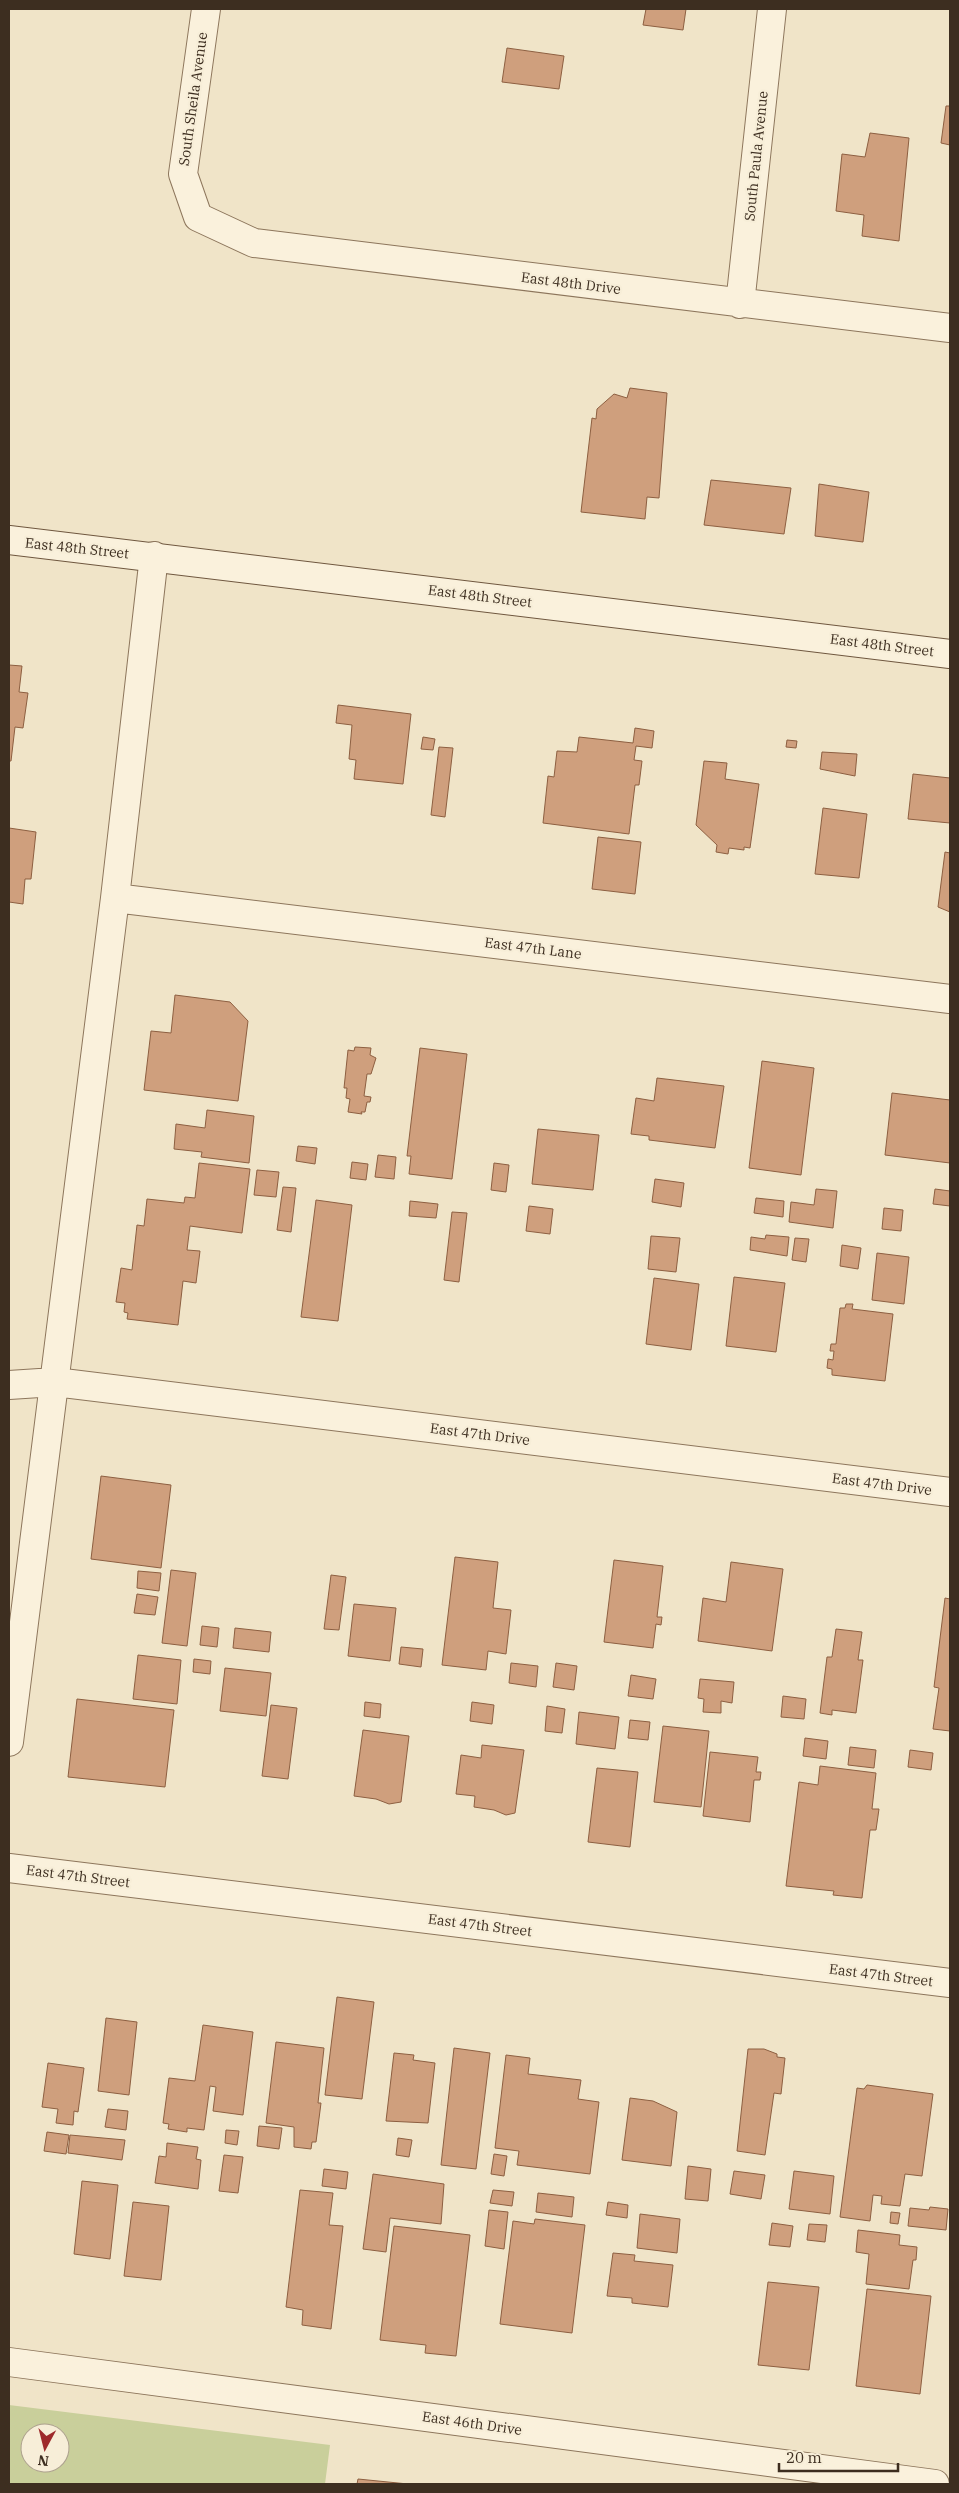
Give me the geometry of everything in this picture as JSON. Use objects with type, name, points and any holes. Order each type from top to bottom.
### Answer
[{"type":"street","name":"South Sheila Avenue","points":[[198,217],[183,174],[206,9]]},
{"type":"street","name":"South Paula Avenue","points":[[740,304],[772,9]]},
{"type":"street","name":"East 48th Drive","points":[[198,217],[254,243],[740,304],[950,328]]},
{"type":"street","name":"East 48th Street","points":[[9,540],[154,556],[950,654]]},
{"type":"street","points":[[9,1742],[115,898],[154,556]]},
{"type":"street","name":"East 47th Lane","points":[[115,898],[950,999]]},
{"type":"street","name":"East 47th Drive","points":[[9,1385],[55,1382],[950,1492]]},
{"type":"street","name":"East 47th Street","points":[[9,1868],[950,1983]]},
{"type":"street","name":"East 46th Drive","points":[[9,2362],[935,2484]]},
{"type":"green space","points":[[9,2405],[330,2445],[325,2484],[9,2484]]},
{"type":"building","points":[[646,9],[686,9],[683,30],[643,25]]},
{"type":"building","points":[[507,48],[564,56],[559,89],[502,82]]},
{"type":"building","points":[[946,106],[950,106],[950,145],[941,143]]},
{"type":"building","points":[[870,133],[909,138],[899,241],[862,236],[864,215],[836,211],[842,154],[865,157]]},
{"type":"building","points":[[630,388],[667,393],[659,498],[647,497],[645,519],[581,512],[592,418],[596,419],[597,409],[614,394],[627,398]]},
{"type":"building","points":[[711,480],[791,488],[784,534],[704,525]]},
{"type":"building","points":[[819,484],[869,492],[863,542],[815,536]]},
{"type":"building","points":[[9,665],[22,666],[19,692],[28,693],[23,728],[15,727],[11,761],[9,761]]},
{"type":"building","points":[[338,705],[411,714],[403,784],[354,779],[356,760],[349,759],[352,725],[336,723]]},
{"type":"building","points":[[635,728],[654,731],[652,748],[636,746],[634,760],[642,761],[639,785],[635,785],[629,834],[543,823],[548,776],[554,777],[557,751],[577,752],[579,737],[633,743]]},
{"type":"building","points":[[423,737],[435,739],[433,750],[421,749]]},
{"type":"building","points":[[787,740],[797,741],[796,748],[786,747]]},
{"type":"building","points":[[439,747],[453,748],[445,817],[431,815]]},
{"type":"building","points":[[822,752],[857,754],[855,776],[820,769]]},
{"type":"building","points":[[704,761],[727,763],[725,779],[759,784],[750,848],[744,847],[744,850],[729,848],[728,854],[716,852],[717,845],[696,825]]},
{"type":"building","points":[[913,774],[950,778],[950,823],[908,819]]},
{"type":"building","points":[[823,808],[867,814],[859,878],[815,874]]},
{"type":"building","points":[[9,828],[36,832],[31,879],[25,879],[23,904],[9,902]]},
{"type":"building","points":[[598,837],[641,842],[635,894],[592,889]]},
{"type":"building","points":[[945,852],[950,853],[950,912],[938,907]]},
{"type":"building","points":[[175,995],[230,1002],[248,1021],[238,1101],[144,1090],[151,1031],[171,1033]]},
{"type":"building","points":[[355,1047],[371,1048],[370,1055],[376,1058],[371,1074],[367,1074],[364,1096],[371,1097],[370,1102],[367,1102],[365,1112],[361,1112],[362,1114],[348,1112],[350,1099],[346,1098],[347,1088],[344,1088],[348,1050],[354,1051]]},
{"type":"building","points":[[420,1048],[467,1054],[452,1179],[409,1174],[411,1156],[407,1156]]},
{"type":"building","points":[[762,1061],[814,1068],[801,1175],[749,1168]]},
{"type":"building","points":[[657,1078],[724,1086],[715,1148],[649,1140],[649,1136],[631,1134],[636,1098],[654,1101]]},
{"type":"building","points":[[892,1093],[950,1100],[950,1163],[885,1155]]},
{"type":"building","points":[[207,1110],[254,1116],[249,1163],[201,1157],[202,1152],[174,1149],[176,1124],[205,1128]]},
{"type":"building","points":[[538,1129],[599,1135],[593,1190],[532,1184]]},
{"type":"building","points":[[298,1146],[317,1148],[315,1164],[296,1161]]},
{"type":"building","points":[[378,1155],[396,1157],[394,1179],[375,1177]]},
{"type":"building","points":[[352,1162],[368,1164],[366,1180],[350,1178]]},
{"type":"building","points":[[199,1163],[250,1169],[242,1233],[190,1226],[187,1250],[200,1251],[196,1283],[183,1281],[178,1325],[127,1319],[128,1313],[124,1312],[125,1303],[116,1302],[121,1268],[132,1270],[137,1225],[144,1226],[147,1199],[184,1203],[185,1197],[195,1198]]},
{"type":"building","points":[[494,1163],[509,1165],[506,1192],[491,1190]]},
{"type":"building","points":[[257,1170],[279,1172],[276,1197],[254,1195]]},
{"type":"building","points":[[655,1179],[684,1183],[681,1207],[652,1202]]},
{"type":"building","points":[[283,1187],[296,1188],[291,1232],[277,1230]]},
{"type":"building","points":[[816,1189],[837,1191],[833,1228],[789,1222],[791,1202],[814,1205]]},
{"type":"building","points":[[935,1189],[950,1191],[950,1206],[933,1204]]},
{"type":"building","points":[[756,1198],[784,1201],[783,1217],[754,1213]]},
{"type":"building","points":[[316,1200],[352,1205],[338,1321],[301,1317]]},
{"type":"building","points":[[410,1201],[438,1204],[436,1218],[409,1216]]},
{"type":"building","points":[[529,1206],[553,1209],[550,1234],[526,1231]]},
{"type":"building","points":[[884,1208],[903,1210],[901,1231],[882,1229]]},
{"type":"building","points":[[452,1212],[467,1213],[459,1282],[444,1280]]},
{"type":"building","points":[[766,1235],[789,1237],[787,1256],[750,1250],[751,1237],[765,1239]]},
{"type":"building","points":[[651,1236],[680,1238],[676,1272],[648,1269]]},
{"type":"building","points":[[795,1238],[809,1239],[806,1262],[792,1260]]},
{"type":"building","points":[[842,1245],[861,1248],[858,1269],[840,1266]]},
{"type":"building","points":[[877,1253],[909,1257],[904,1304],[872,1300]]},
{"type":"building","points":[[734,1277],[785,1283],[776,1352],[726,1346]]},
{"type":"building","points":[[654,1278],[699,1284],[691,1350],[646,1344]]},
{"type":"building","points":[[846,1304],[853,1304],[852,1309],[893,1314],[885,1381],[832,1375],[832,1369],[827,1368],[828,1359],[833,1360],[834,1351],[830,1351],[831,1344],[836,1344],[840,1308],[845,1308]]},
{"type":"building","points":[[101,1476],[171,1485],[161,1568],[91,1559]]},
{"type":"building","points":[[455,1557],[498,1562],[493,1608],[511,1610],[506,1654],[488,1651],[486,1670],[442,1665]]},
{"type":"building","points":[[614,1560],[663,1566],[657,1617],[662,1617],[661,1625],[656,1624],[653,1648],[604,1642]]},
{"type":"building","points":[[731,1562],[783,1569],[772,1651],[698,1641],[703,1598],[726,1602]]},
{"type":"building","points":[[171,1570],[196,1573],[187,1646],[162,1643]]},
{"type":"building","points":[[138,1571],[161,1573],[159,1591],[137,1588]]},
{"type":"building","points":[[331,1575],[346,1577],[339,1630],[324,1629]]},
{"type":"building","points":[[137,1594],[158,1597],[155,1615],[134,1613]]},
{"type":"building","points":[[945,1598],[950,1599],[950,1731],[933,1729],[939,1688],[934,1687]]},
{"type":"building","points":[[354,1604],[396,1608],[390,1661],[348,1656]]},
{"type":"building","points":[[202,1626],[219,1628],[217,1647],[200,1645]]},
{"type":"building","points":[[235,1628],[271,1632],[269,1652],[233,1648]]},
{"type":"building","points":[[836,1629],[862,1632],[858,1660],[863,1660],[856,1713],[832,1710],[832,1715],[820,1713],[827,1657],[832,1657]]},
{"type":"building","points":[[401,1647],[423,1649],[421,1667],[399,1664]]},
{"type":"building","points":[[138,1655],[181,1660],[177,1704],[133,1699]]},
{"type":"building","points":[[194,1659],[211,1661],[210,1674],[193,1672]]},
{"type":"building","points":[[511,1663],[538,1666],[536,1687],[509,1683]]},
{"type":"building","points":[[556,1663],[577,1666],[574,1690],[553,1687]]},
{"type":"building","points":[[225,1668],[271,1673],[266,1716],[220,1711]]},
{"type":"building","points":[[631,1675],[656,1679],[653,1699],[628,1696]]},
{"type":"building","points":[[700,1679],[734,1682],[732,1703],[721,1701],[721,1713],[703,1712],[704,1699],[698,1698]]},
{"type":"building","points":[[783,1696],[806,1699],[804,1719],[781,1717]]},
{"type":"building","points":[[77,1699],[174,1710],[165,1787],[68,1777]]},
{"type":"building","points":[[365,1702],[381,1704],[380,1718],[364,1716]]},
{"type":"building","points":[[472,1702],[494,1705],[492,1724],[470,1721]]},
{"type":"building","points":[[271,1705],[297,1708],[288,1779],[262,1776]]},
{"type":"building","points":[[547,1706],[565,1709],[562,1733],[545,1731]]},
{"type":"building","points":[[579,1712],[619,1717],[615,1749],[576,1744]]},
{"type":"building","points":[[630,1720],[650,1722],[648,1740],[628,1738]]},
{"type":"building","points":[[663,1726],[709,1731],[701,1807],[654,1802]]},
{"type":"building","points":[[363,1730],[409,1736],[401,1802],[389,1804],[376,1799],[354,1796]]},
{"type":"building","points":[[805,1738],[828,1741],[826,1759],[803,1756]]},
{"type":"building","points":[[482,1745],[524,1750],[515,1813],[506,1815],[494,1810],[474,1807],[475,1796],[456,1794],[461,1755],[481,1758]]},
{"type":"building","points":[[850,1747],[876,1750],[874,1768],[848,1765]]},
{"type":"building","points":[[910,1750],[933,1753],[931,1770],[908,1767]]},
{"type":"building","points":[[710,1752],[758,1757],[756,1772],[761,1772],[760,1780],[754,1780],[750,1822],[703,1816]]},
{"type":"building","points":[[820,1766],[876,1773],[872,1809],[879,1809],[876,1830],[870,1830],[862,1898],[833,1895],[834,1891],[786,1886],[799,1782],[818,1785]]},
{"type":"building","points":[[597,1768],[638,1772],[630,1847],[588,1842]]},
{"type":"building","points":[[337,1997],[374,2002],[362,2099],[325,2095]]},
{"type":"building","points":[[106,2018],[137,2022],[129,2095],[98,2091]]},
{"type":"building","points":[[203,2025],[253,2032],[243,2115],[213,2111],[216,2087],[210,2086],[204,2130],[187,2128],[187,2132],[168,2129],[169,2124],[163,2123],[169,2078],[195,2081]]},
{"type":"building","points":[[276,2042],[324,2048],[318,2103],[321,2103],[316,2142],[312,2142],[311,2149],[294,2147],[294,2127],[266,2123]]},
{"type":"building","points":[[454,2048],[490,2053],[476,2169],[441,2165]]},
{"type":"building","points":[[748,2049],[764,2049],[777,2054],[777,2057],[785,2058],[781,2094],[774,2093],[765,2155],[737,2151]]},
{"type":"building","points":[[394,2053],[414,2055],[413,2060],[435,2063],[428,2123],[386,2121]]},
{"type":"building","points":[[506,2055],[530,2058],[528,2074],[581,2080],[578,2099],[599,2102],[590,2174],[517,2165],[519,2151],[495,2148]]},
{"type":"building","points":[[48,2063],[84,2068],[78,2112],[74,2111],[73,2125],[56,2123],[58,2109],[42,2107]]},
{"type":"building","points":[[867,2085],[933,2094],[922,2176],[905,2174],[900,2206],[881,2204],[882,2196],[873,2195],[870,2221],[840,2217],[857,2088],[864,2089]]},
{"type":"building","points":[[630,2098],[653,2101],[677,2112],[671,2166],[622,2160]]},
{"type":"building","points":[[108,2109],[128,2111],[126,2130],[105,2127]]},
{"type":"building","points":[[259,2126],[282,2128],[279,2149],[257,2146]]},
{"type":"building","points":[[226,2130],[239,2131],[237,2145],[225,2143]]},
{"type":"building","points":[[47,2132],[69,2135],[66,2154],[44,2151]]},
{"type":"building","points":[[70,2135],[125,2140],[122,2160],[68,2153]]},
{"type":"building","points":[[398,2138],[412,2140],[409,2157],[396,2155]]},
{"type":"building","points":[[167,2143],[198,2147],[196,2159],[201,2160],[198,2189],[155,2183],[159,2156],[166,2157]]},
{"type":"building","points":[[494,2154],[507,2156],[504,2176],[491,2174]]},
{"type":"building","points":[[224,2155],[243,2157],[238,2193],[219,2191]]},
{"type":"building","points":[[688,2166],[711,2169],[708,2201],[685,2199]]},
{"type":"building","points":[[324,2169],[348,2172],[346,2189],[322,2186]]},
{"type":"building","points":[[734,2171],[765,2175],[761,2199],[730,2194]]},
{"type":"building","points":[[794,2171],[834,2176],[830,2214],[789,2209]]},
{"type":"building","points":[[373,2174],[444,2184],[441,2224],[390,2218],[386,2252],[363,2249]]},
{"type":"building","points":[[82,2181],[118,2185],[110,2259],[74,2254]]},
{"type":"building","points":[[300,2190],[333,2193],[329,2225],[343,2226],[331,2329],[302,2325],[303,2310],[286,2307]]},
{"type":"building","points":[[493,2190],[514,2192],[512,2206],[490,2203]]},
{"type":"building","points":[[538,2193],[574,2197],[572,2217],[536,2212]]},
{"type":"building","points":[[133,2202],[169,2206],[161,2280],[124,2276]]},
{"type":"building","points":[[608,2202],[628,2205],[627,2218],[606,2215]]},
{"type":"building","points":[[930,2207],[948,2209],[946,2230],[908,2226],[910,2208],[929,2210]]},
{"type":"building","points":[[489,2210],[508,2212],[504,2249],[485,2246]]},
{"type":"building","points":[[891,2212],[900,2213],[898,2224],[890,2223]]},
{"type":"building","points":[[640,2214],[680,2219],[677,2253],[637,2248]]},
{"type":"building","points":[[535,2219],[585,2225],[572,2333],[500,2324],[513,2221],[534,2224]]},
{"type":"building","points":[[772,2223],[793,2226],[790,2247],[769,2245]]},
{"type":"building","points":[[809,2224],[827,2225],[825,2242],[807,2240]]},
{"type":"building","points":[[394,2226],[470,2235],[456,2356],[425,2353],[426,2345],[380,2340]]},
{"type":"building","points":[[858,2230],[900,2235],[899,2245],[917,2247],[909,2289],[866,2284],[869,2254],[856,2252]]},
{"type":"building","points":[[613,2253],[635,2255],[634,2261],[673,2265],[668,2307],[632,2303],[632,2298],[607,2296]]},
{"type":"building","points":[[768,2282],[819,2287],[809,2370],[758,2365]]},
{"type":"building","points":[[867,2289],[931,2296],[920,2394],[856,2386]]},
{"type":"building","points":[[358,2479],[408,2484],[357,2484]]}]
